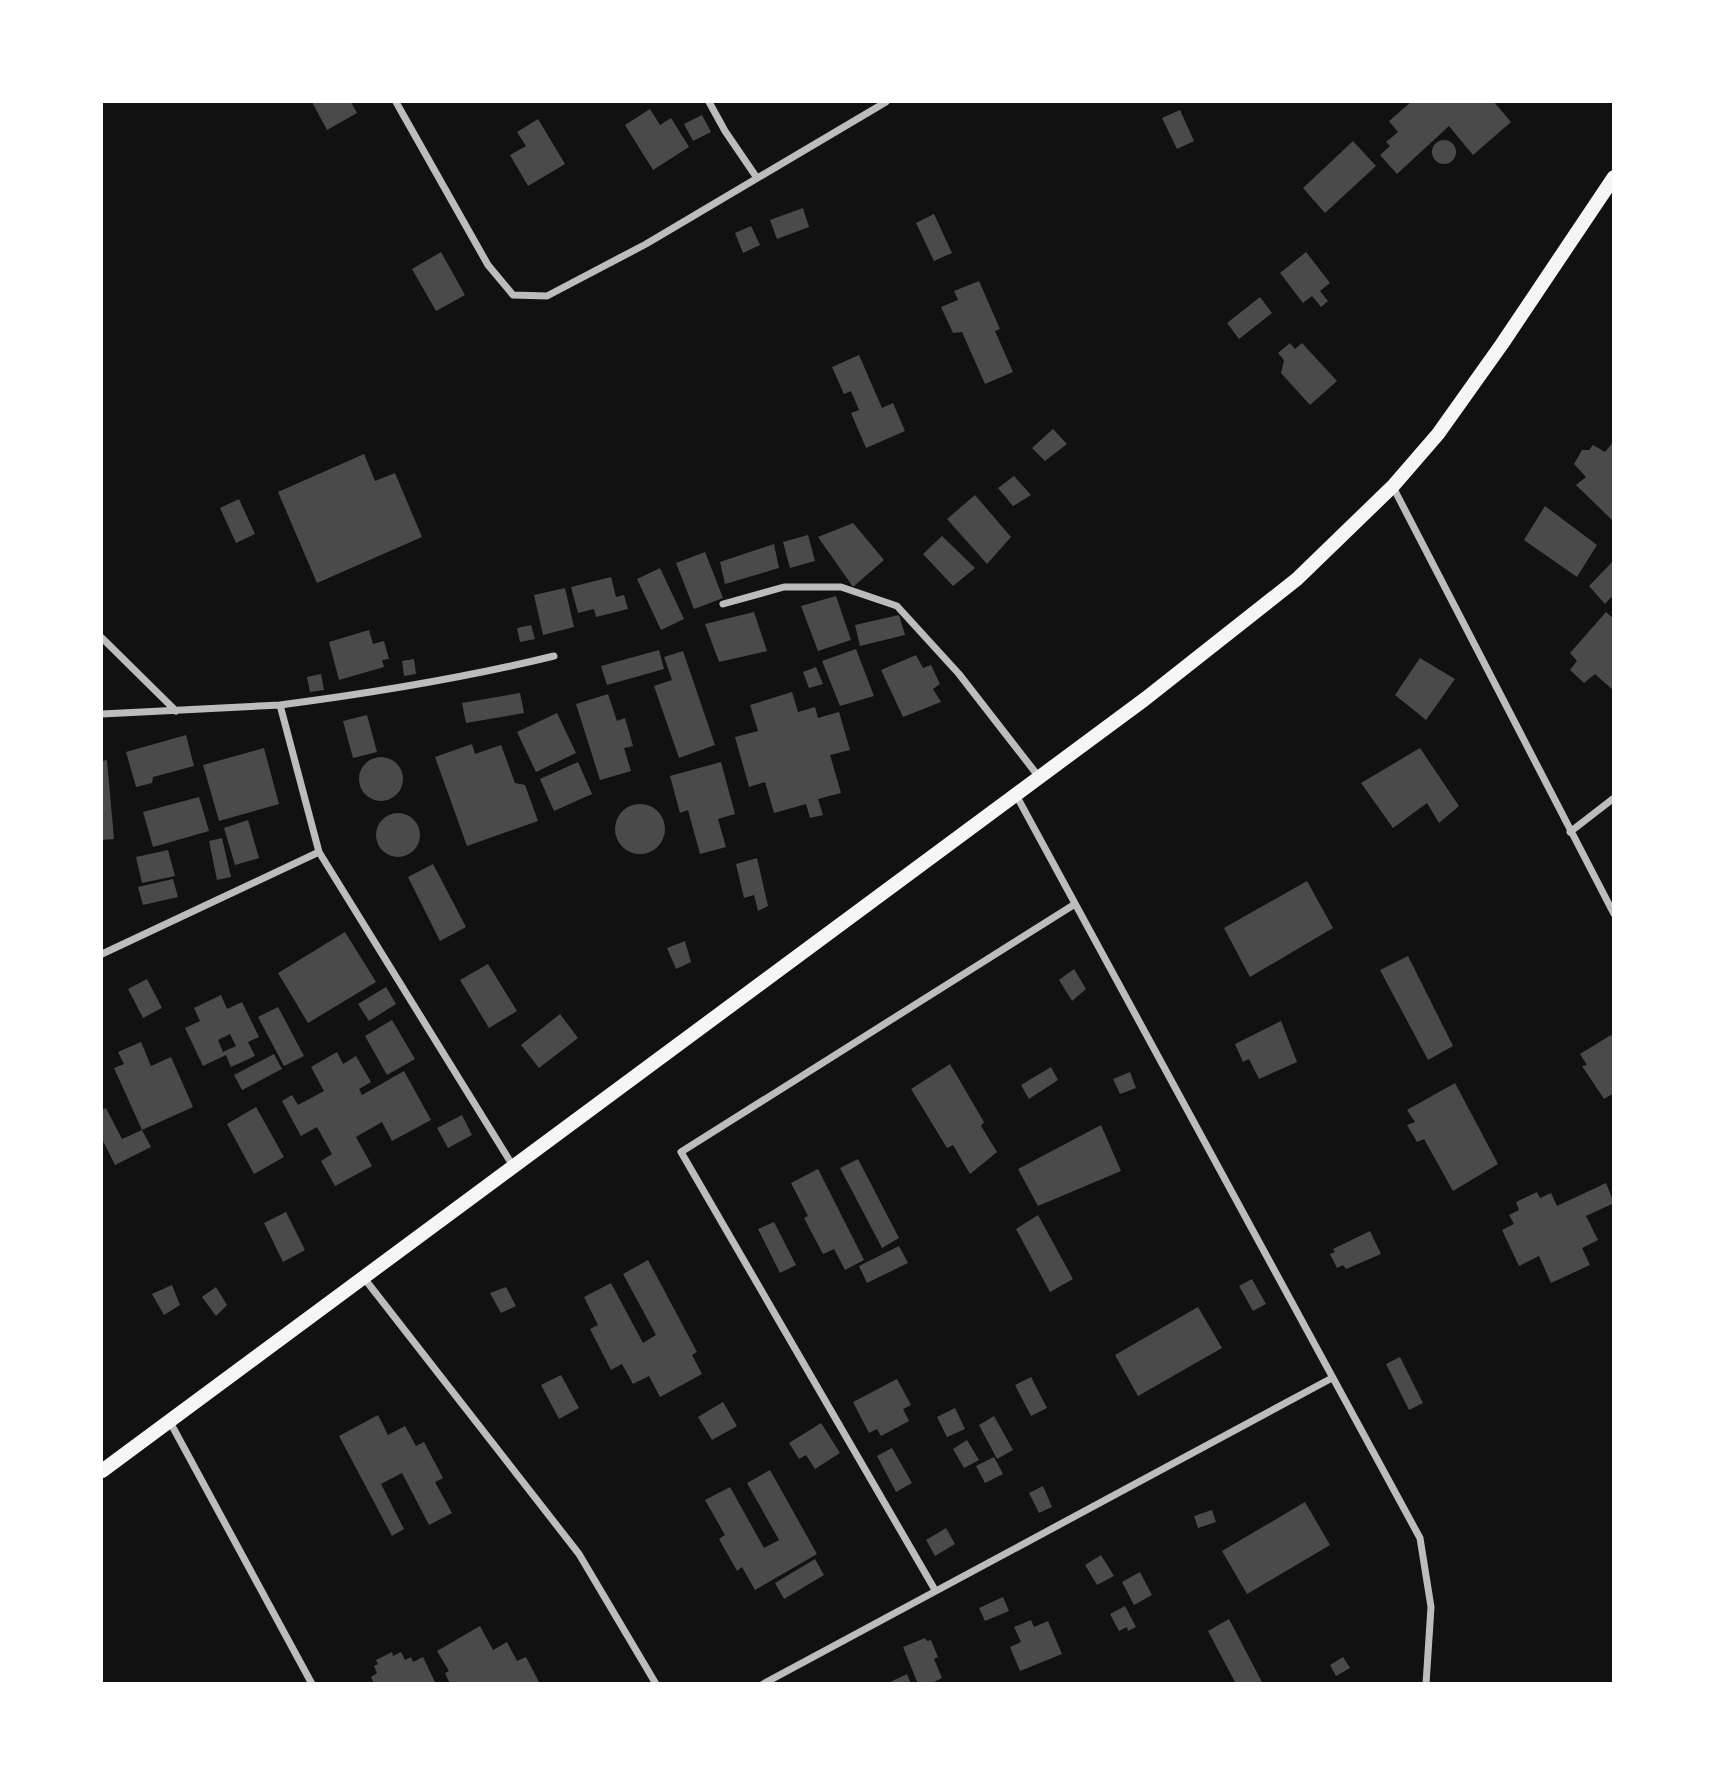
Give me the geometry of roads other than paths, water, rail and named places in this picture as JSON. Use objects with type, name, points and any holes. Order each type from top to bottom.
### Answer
[{"type":"main road","points":[[102,1471],[1016,795],[1258,612],[1337,543],[1393,486],[1438,434],[1614,177]]},
{"type":"street","points":[[396,102],[488,265],[513,295],[547,296],[646,244],[886,102]]},
{"type":"street","points":[[709,102],[757,178]]},
{"type":"street","points":[[1393,486],[1614,914]]},
{"type":"street","points":[[723,604],[784,587],[841,587],[897,606],[959,674],[1040,777]]},
{"type":"street","points":[[102,638],[176,711]]},
{"type":"street","points":[[102,713],[280,705],[396,689],[554,656]]},
{"type":"street","points":[[280,705],[319,852],[513,1166]]},
{"type":"street","points":[[1016,795],[1420,1538],[1431,1607],[1426,1684]]},
{"type":"street","points":[[1570,832],[1614,798]]},
{"type":"street","points":[[102,954],[319,852]]},
{"type":"street","points":[[935,1590],[681,1152],[1075,904]]},
{"type":"street","points":[[365,1278],[579,1554],[656,1684]]},
{"type":"street","points":[[763,1684],[1332,1378]]},
{"type":"street","points":[[169,1421],[312,1684]]}]
